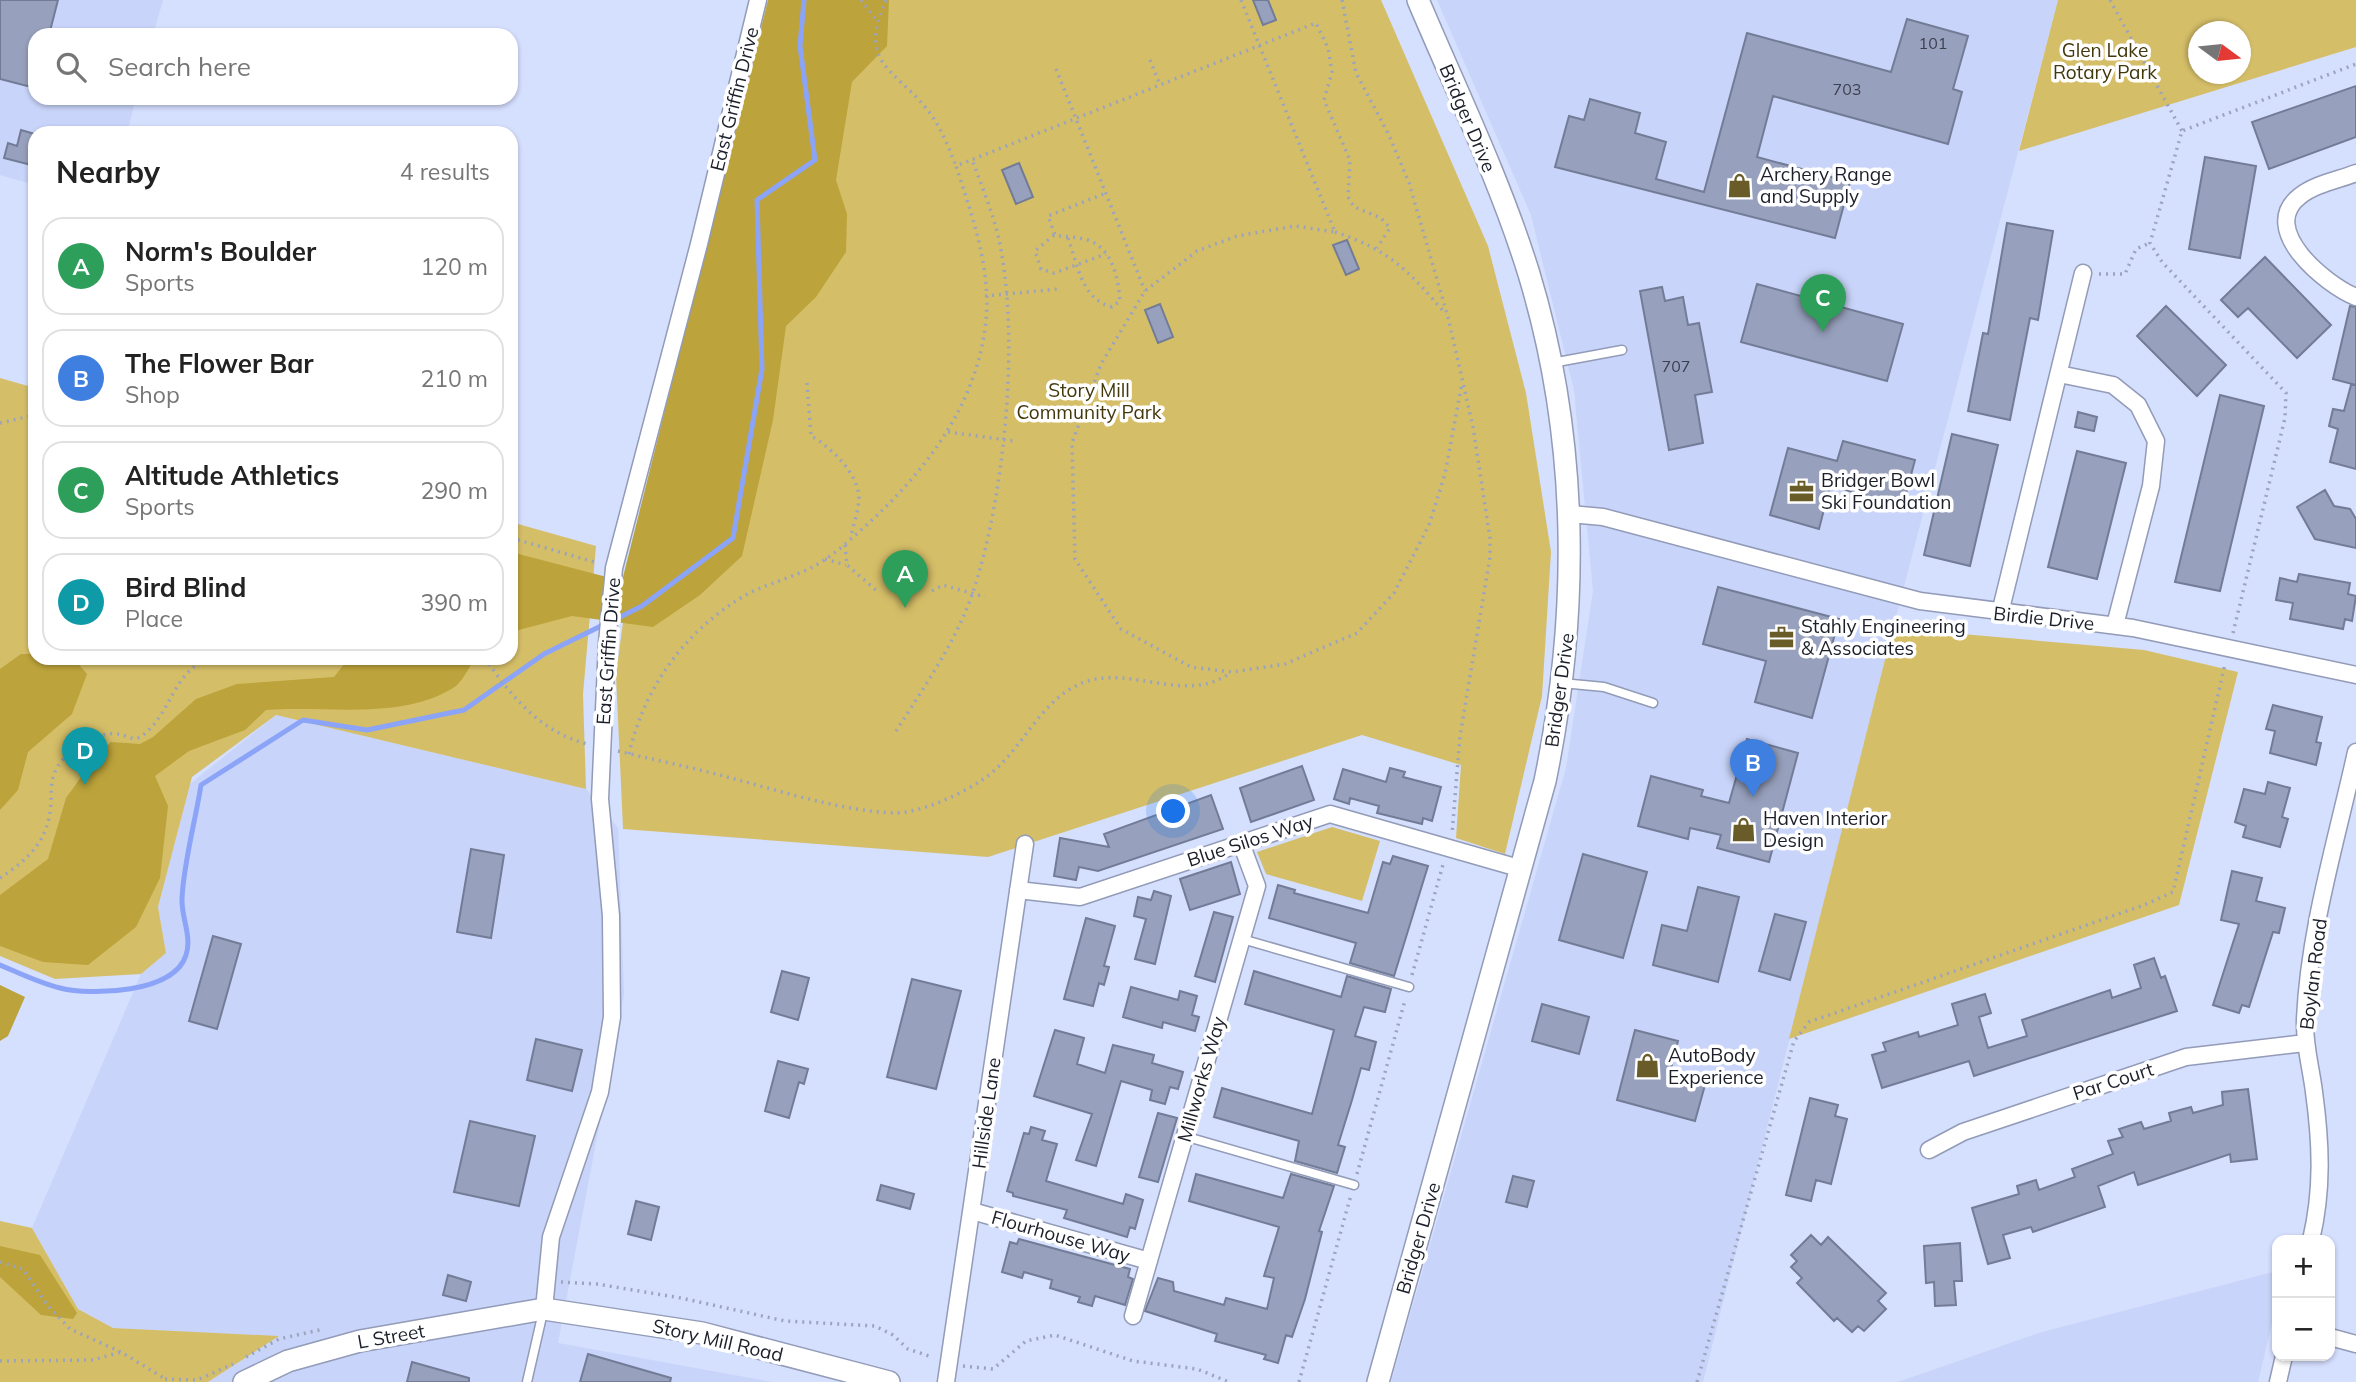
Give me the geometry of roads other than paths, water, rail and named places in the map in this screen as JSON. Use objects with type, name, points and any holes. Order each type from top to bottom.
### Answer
[{"type":"main road","name":"Bridger Drive","points":[[1378,1382],[1545,781],[1562,683],[1569,616],[1570,514],[1564,436],[1551,363],[1516,236],[1418,0]]},
{"type":"main road","name":"L Street","points":[[244,1382],[288,1361],[348,1344],[544,1310]]},
{"type":"main road","name":"Story Mill Road","points":[[544,1310],[702,1333],[889,1382]]},
{"type":"street","name":"East Griffin Drive","points":[[544,1310],[551,1237],[600,1092],[612,1017],[611,916],[600,799],[607,643],[614,568],[696,257],[758,0]]},
{"type":"street","points":[[2356,173],[2299,196],[2289,210],[2286,226],[2291,242],[2303,257],[2329,282],[2356,297]]},
{"type":"street","points":[[2000,613],[2083,274]]},
{"type":"street","points":[[2059,374],[2113,386],[2138,405],[2156,441],[2151,486],[2115,625]]},
{"type":"street","name":"Birdie Drive","points":[[1570,514],[1603,517],[1920,601],[2000,613],[2115,625],[2230,646],[2356,675]]},
{"type":"street","name":"Boylan Road","points":[[2312,1235],[2321,1190],[2314,1091],[2305,1043],[2314,944],[2356,752]]},
{"type":"street","name":"Blue Silos Way","points":[[1018,890],[1080,897],[1330,814],[1522,869]]},
{"type":"street","name":"Millworks Way","points":[[1133,1316],[1257,886],[1241,843]]},
{"type":"street","name":"Hillside Lane","points":[[946,1382],[1025,844]]},
{"type":"street","name":"Par Court","points":[[1929,1150],[1963,1132],[2186,1057],[2305,1043]]},
{"type":"street","name":"Flourhouse Way","points":[[972,1211],[1149,1261]]},
{"type":"street","points":[[2335,1338],[2356,1343]]},
{"type":"street","points":[[2278,1382],[2283,1361]]},
{"type":"lane","points":[[1551,363],[1622,350]]},
{"type":"lane","points":[[1562,683],[1604,687],[1653,703]]},
{"type":"lane","points":[[1242,939],[1409,987]]},
{"type":"lane","points":[[1184,1136],[1354,1185]]},
{"type":"lane","points":[[527,1382],[544,1310]]},
{"type":"waterway","points":[[614,620],[642,606],[733,538],[762,369],[757,200],[815,160],[800,46],[804,0]]},
{"type":"waterway","points":[[0,965],[60,988],[91,992],[130,989],[166,977],[179,968],[188,948],[182,908],[183,888],[201,785],[303,720],[367,730],[464,710],[544,654],[605,624]]},
{"type":"place","name":"Archery Range and Supply","points":[[1740,185]]},
{"type":"place","name":"Altitude Athletics","points":[[1823,332]]},
{"type":"place","name":"Bridger Bowl Ski Foundation","points":[[1801,491]]},
{"type":"place","name":"Norm's Boulder","points":[[905,608]]},
{"type":"place","name":"Stahly Engineering & Associates","points":[[1781,637]]},
{"type":"place","name":"Bird Blind","points":[[85,785]]},
{"type":"place","name":"The Flower Bar","points":[[1753,797]]},
{"type":"place","name":"Haven Interior Design","points":[[1743,829]]},
{"type":"place","name":"AutoBody Experience","points":[[1648,1066]]},
{"type":"park label","name":"Glen Lake Rotary Park","points":[[2105,61]]},
{"type":"park label","name":"Story Mill Community Park","points":[[1089,401]]}]
